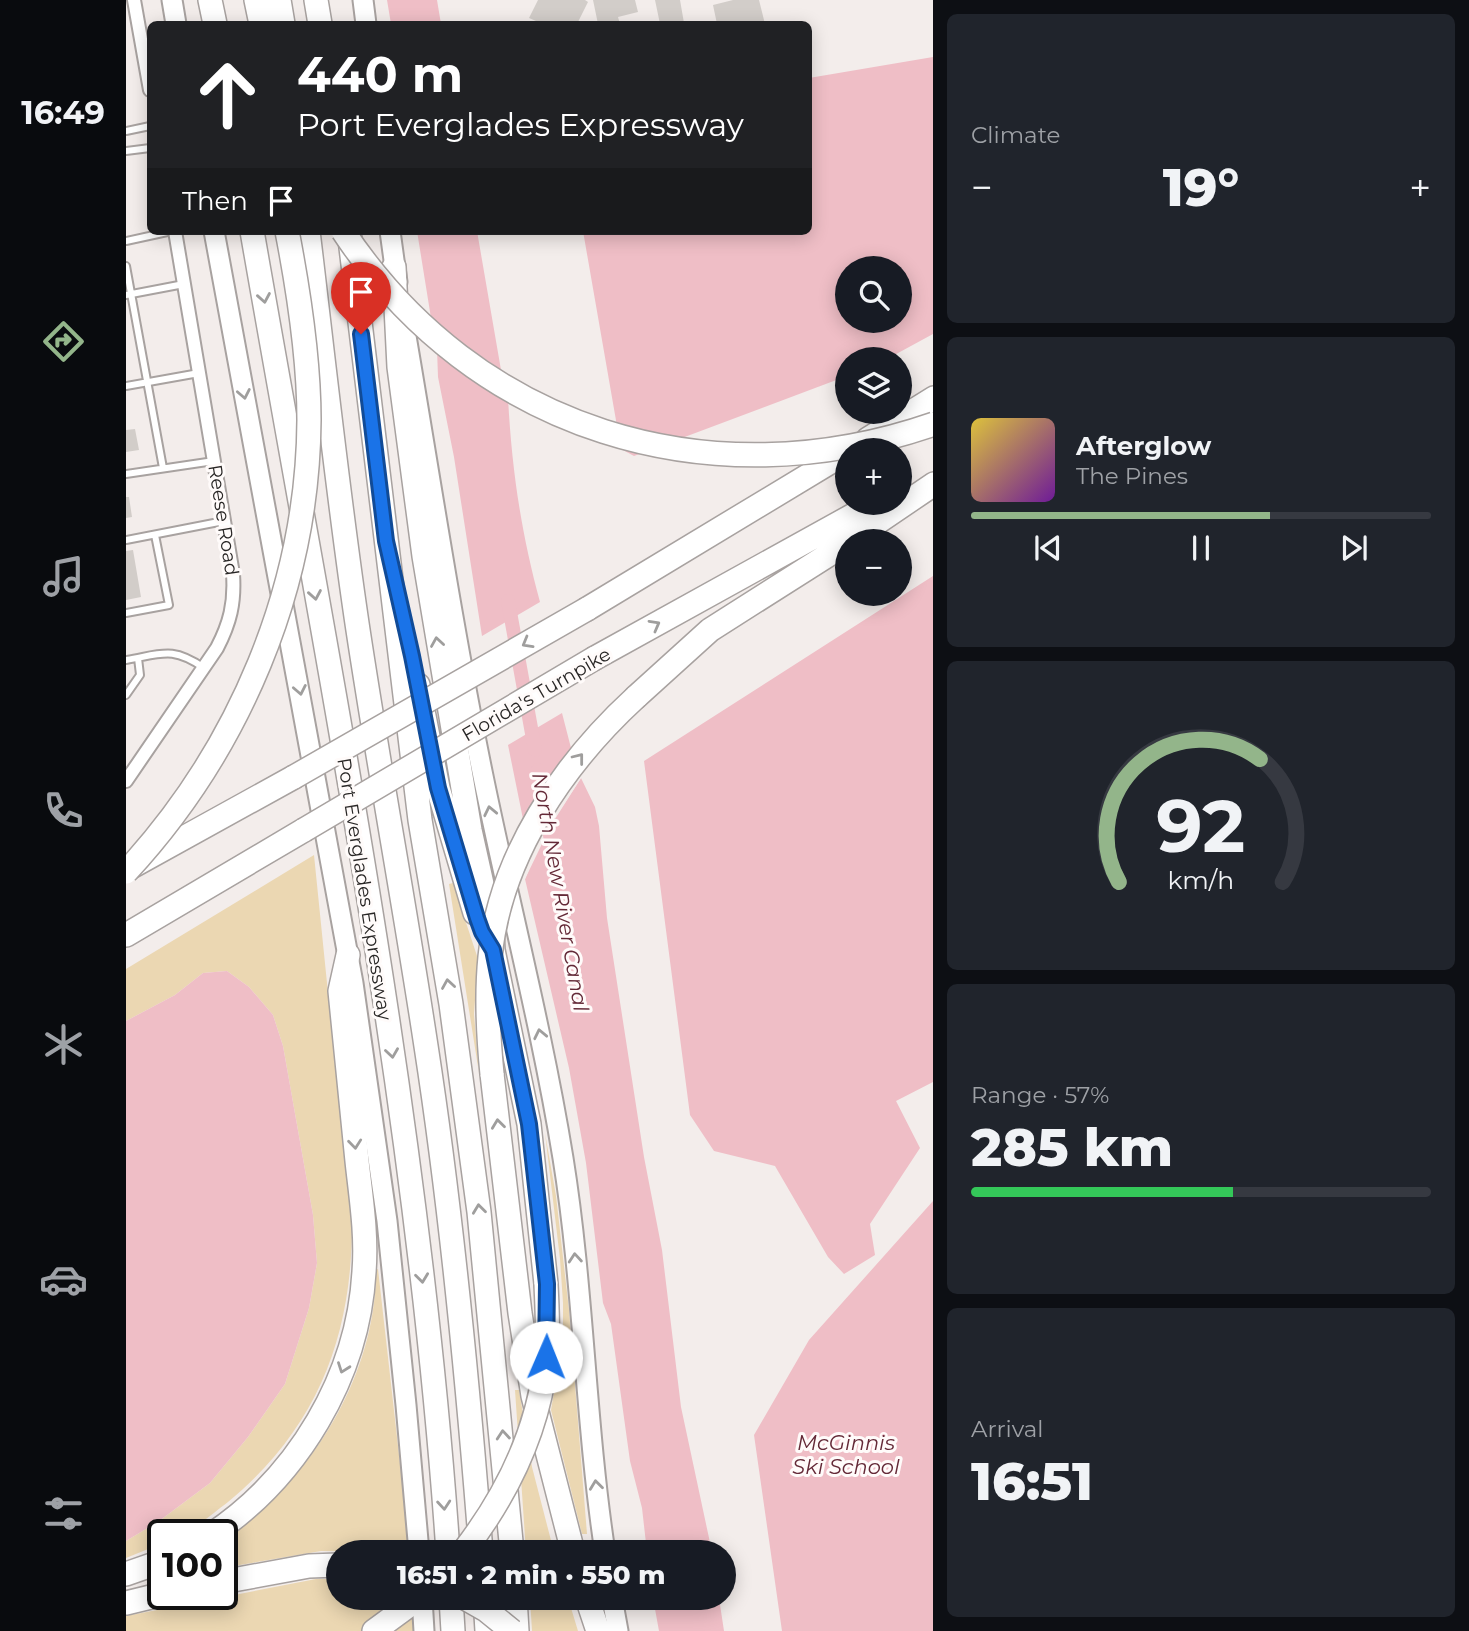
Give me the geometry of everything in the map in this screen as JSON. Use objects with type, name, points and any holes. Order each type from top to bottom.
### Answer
[{"type":"highway","points":[[210,0],[214,21]]},
{"type":"highway","points":[[243,0],[246,21]]},
{"type":"highway","points":[[256,0],[260,21]]},
{"type":"highway","points":[[279,0],[282,21]]},
{"type":"highway","points":[[316,0],[320,21]]},
{"type":"highway","name":"Port Everglades Expressway","points":[[253,235],[379,959],[416,1224],[433,1373],[447,1540]]},
{"type":"highway","points":[[126,871],[174,816],[231,727],[260,663],[285,594],[298,539],[309,421],[302,325],[288,235]]},
{"type":"highway","points":[[308,235],[335,471],[445,1182],[480,1540]]},
{"type":"highway","points":[[346,235],[376,278],[399,303],[423,327],[473,367],[550,411],[629,439],[721,455],[794,454],[858,446],[933,424]]},
{"type":"highway","points":[[349,235],[420,820],[451,1004],[479,1212],[511,1540]]},
{"type":"highway","points":[[394,267],[399,367],[424,556],[468,817],[529,1124],[547,1284],[546,1357],[534,1422],[503,1495],[471,1540]]},
{"type":"highway","points":[[870,438],[933,398]]},
{"type":"highway","points":[[126,871],[587,609],[835,459]]},
{"type":"highway","points":[[912,483],[933,471]]},
{"type":"highway","points":[[868,529],[933,484]]},
{"type":"highway","name":"Florida's Turnpike","points":[[126,934],[595,658],[854,515]]},
{"type":"highway","points":[[386,541],[447,822],[479,925],[493,950]]},
{"type":"highway","points":[[570,1540],[533,1396],[520,1313],[487,1030],[490,954],[500,907],[511,873],[537,818],[592,743],[636,697],[710,630],[835,551]]},
{"type":"highway","points":[[231,1519],[259,1496],[303,1445],[316,1425],[337,1383],[358,1317],[365,1248],[340,991],[348,955]]},
{"type":"highway","points":[[238,1579],[326,1565]]},
{"type":"highway","points":[[126,1574],[147,1567]]},
{"type":"highway","points":[[126,1603],[147,1598]]},
{"type":"highway","points":[[374,1631],[404,1610]]},
{"type":"highway","points":[[452,1610],[453,1631]]},
{"type":"highway","points":[[484,1610],[512,1631]]},
{"type":"highway","points":[[486,1610],[487,1631]]},
{"type":"highway","points":[[516,1610],[517,1631]]},
{"type":"highway","points":[[591,1610],[598,1631]]},
{"type":"main road","points":[[172,0],[176,21]]},
{"type":"main road","points":[[363,0],[366,21]]},
{"type":"main road","points":[[215,235],[348,955],[388,1233],[407,1405],[418,1540]]},
{"type":"main road","points":[[390,235],[448,592],[482,775],[556,1115],[570,1208],[591,1440],[604,1540]]},
{"type":"main road","points":[[422,1610],[424,1631]]},
{"type":"main road","points":[[614,1610],[618,1631]]},
{"type":"street","points":[[134,0],[147,73]]},
{"type":"street","name":"Reese Road","points":[[126,781],[204,668],[227,629],[235,596],[225,522],[174,235]]},
{"type":"lane","points":[[126,131],[147,127]]},
{"type":"lane","points":[[126,151],[147,148]]},
{"type":"lane","points":[[126,241],[154,235]]},
{"type":"lane","points":[[126,266],[163,468]]},
{"type":"lane","points":[[129,294],[184,284]]},
{"type":"lane","points":[[126,386],[199,373]]},
{"type":"lane","points":[[126,474],[214,461]]},
{"type":"lane","points":[[126,540],[225,522]]},
{"type":"lane","points":[[126,613],[169,605],[155,535]]},
{"type":"lane","points":[[126,660],[172,652],[187,657],[204,668]]},
{"type":"lane","points":[[126,695],[140,675],[138,658]]},
{"type":"shaded area","points":[[314,855],[352,1229],[344,1309],[335,1346],[322,1381],[305,1414],[284,1445],[258,1474],[205,1519],[162,1519],[210,1483],[248,1437],[285,1384],[309,1308],[317,1263],[313,1215],[283,1046],[273,1015],[249,987],[227,971],[203,973],[175,995],[126,1021],[126,969]]},
{"type":"shaded area","points":[[453,883],[478,959],[474,1014],[479,1073],[449,884]]},
{"type":"shaded area","points":[[545,1133],[556,1196],[569,1310],[587,1534],[582,1534],[551,1410],[563,1338],[563,1303]]},
{"type":"shaded area","points":[[378,1269],[409,1540],[326,1540],[326,1551],[238,1565],[238,1529],[283,1489],[309,1458],[332,1423],[350,1387],[364,1349],[373,1310]]},
{"type":"shaded area","points":[[515,1390],[519,1390],[532,1467],[551,1540],[525,1540]]},
{"type":"shaded area","points":[[147,1528],[147,1549],[126,1558],[126,1541]]},
{"type":"shaded area","points":[[326,1579],[326,1610],[413,1610],[414,1631],[126,1631],[126,1616],[157,1610],[238,1610],[238,1594]]},
{"type":"shaded area","points":[[531,1610],[572,1610],[578,1631],[532,1631]]},
{"type":"water","points":[[387,0],[437,0],[440,21],[390,21]]},
{"type":"water","points":[[933,57],[933,334],[909,347],[835,347],[835,381],[634,456],[621,449],[584,235],[812,235],[812,77]]},
{"type":"water","points":[[418,235],[478,235],[501,370],[431,318]]},
{"type":"water","points":[[437,349],[508,398],[518,501],[540,602],[482,636],[454,457],[438,377]]},
{"type":"water","points":[[933,576],[933,1082],[896,1101],[920,1148],[870,1224],[875,1255],[844,1274],[828,1257],[775,1166],[714,1151],[690,1115],[644,761],[886,606],[912,606],[912,589]]},
{"type":"water","points":[[562,713],[571,748],[523,819],[508,745]]},
{"type":"water","points":[[581,778],[595,807],[599,826],[607,918],[644,1157],[662,1250],[681,1407],[709,1540],[646,1540],[642,1508],[630,1461],[611,1324],[603,1303],[586,1163],[569,1068],[525,879],[553,821]]},
{"type":"water","points":[[227,971],[249,987],[273,1015],[283,1046],[313,1215],[317,1263],[309,1308],[285,1384],[248,1437],[210,1483],[162,1519],[147,1519],[147,1528],[126,1541],[126,1021],[175,995],[203,973]]},
{"type":"water","name":"McGinnis Ski School","points":[[933,1201],[933,1631],[782,1631],[754,1435],[809,1340]]},
{"type":"water","points":[[655,1610],[721,1610],[724,1631],[659,1631]]},
{"type":"pier","points":[[581,775],[541,841],[523,884],[522,878],[538,840],[561,800]]},
{"type":"building","points":[[538,0],[588,2],[578,21],[536,21],[529,18]]},
{"type":"building","points":[[593,0],[635,0],[638,12],[618,17],[619,21],[597,21]]},
{"type":"building","points":[[655,0],[680,0],[684,21],[659,21]]},
{"type":"building","points":[[733,0],[759,0],[764,21],[716,21],[713,5]]},
{"type":"building","points":[[135,429],[139,450],[126,452],[126,430]]},
{"type":"building","points":[[126,497],[129,497],[132,517],[126,518]]},
{"type":"building","points":[[133,550],[141,597],[126,600],[126,551]]},
{"type":"waterway","name":"North New River Canal","points":[[508,601],[535,750]]},
{"type":"waterway","name":"North New River Canal","points":[[538,770],[552,846]]},
{"type":"route","points":[[361,334],[386,541],[438,788],[477,918],[493,950],[529,1124],[547,1284],[546,1357]]}]
